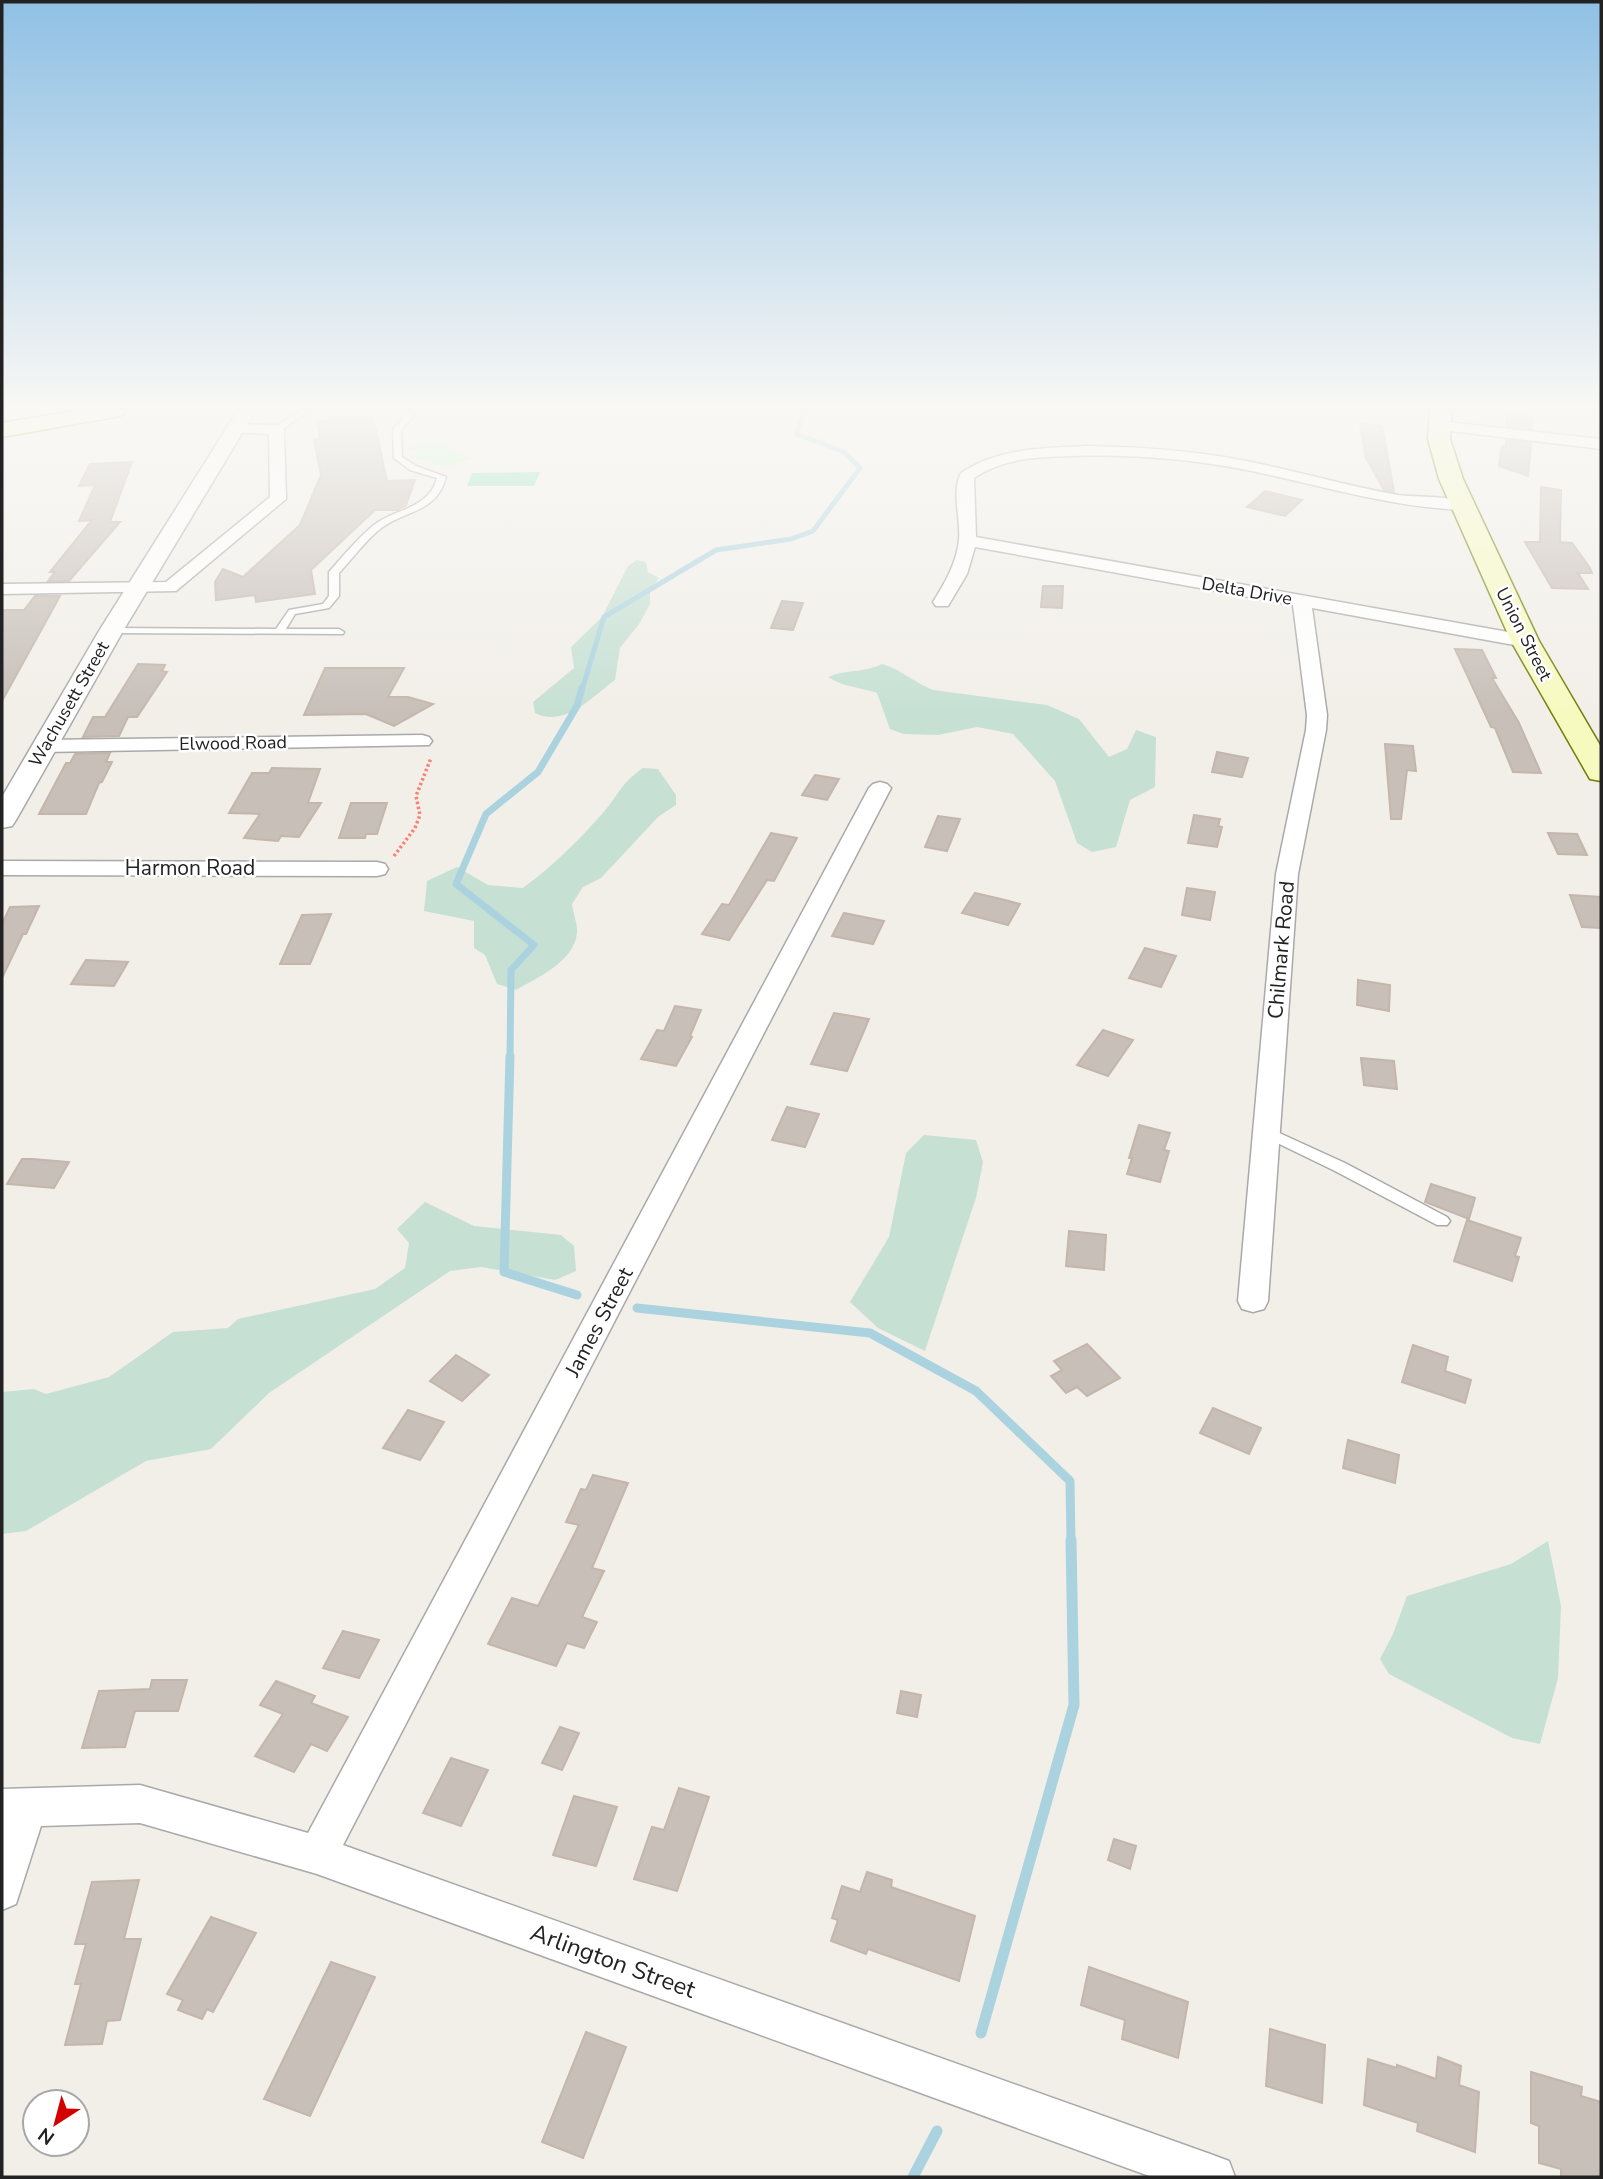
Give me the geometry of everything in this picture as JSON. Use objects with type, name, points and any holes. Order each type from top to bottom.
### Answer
[{"type":"main road","name":"Union Street","points":[[1466,512],[1525,640],[1601,772]]},
{"type":"street","name":"Wachusett Street","points":[[2,820],[111,631],[185,512]]},
{"type":"street","points":[[2,589],[170,587],[262,512]]},
{"type":"street","points":[[943,602],[960,573],[968,541],[968,512]]},
{"type":"street","name":"Delta Drive","points":[[968,541],[1525,640]]},
{"type":"street","name":"Chilmark Road","points":[[1253,1301],[1287,874],[1316,730],[1317,715],[1302,601]]},
{"type":"street","name":"Elwood Road","points":[[44,746],[422,741]]},
{"type":"street","name":"James Street","points":[[317,1855],[880,789]]},
{"type":"street","name":"Harmon Road","points":[[2,868],[377,869]]},
{"type":"street","name":"Arlington Street","points":[[15,1808],[140,1804],[317,1855],[1213,2177]]},
{"type":"street","points":[[2,1890],[15,1808]]},
{"type":"lane","points":[[279,632],[292,612],[326,606],[334,596],[334,572],[381,524],[408,512]]},
{"type":"lane","points":[[111,631],[339,632]]},
{"type":"lane","points":[[1266,1132],[1340,1167],[1442,1221]]},
{"type":"path","points":[[377,869],[392,860],[415,828],[420,815],[416,796],[432,753],[431,747],[422,741]]},
{"type":"green space","points":[[637,560],[646,562],[648,572],[659,578],[650,590],[650,604],[639,624],[620,648],[615,680],[567,714],[546,717],[535,713],[533,702],[574,668],[571,647],[602,617],[628,566]]},
{"type":"green space","points":[[882,664],[933,690],[1047,705],[1079,719],[1109,757],[1127,749],[1136,730],[1156,737],[1155,787],[1130,800],[1116,847],[1092,852],[1077,843],[1055,781],[1013,734],[977,727],[938,735],[904,734],[890,729],[877,693],[828,677]]},
{"type":"green space","points":[[643,768],[658,769],[676,795],[676,805],[658,817],[601,878],[583,887],[572,904],[577,930],[574,943],[562,960],[544,974],[516,990],[497,984],[485,955],[474,948],[474,921],[424,911],[427,881],[457,867],[488,885],[523,888],[575,843],[625,784]]},
{"type":"green space","points":[[924,1135],[976,1140],[983,1162],[976,1198],[925,1351],[878,1328],[850,1302],[889,1237],[906,1153]]},
{"type":"green space","points":[[425,1202],[474,1226],[561,1235],[574,1246],[576,1271],[555,1280],[481,1267],[450,1271],[269,1393],[211,1449],[146,1461],[26,1531],[2,1534],[2,1392],[34,1389],[46,1394],[109,1377],[173,1332],[228,1328],[238,1319],[375,1289],[405,1268],[409,1243],[397,1229]]},
{"type":"green space","points":[[1548,1541],[1561,1606],[1558,1678],[1540,1744],[1512,1738],[1389,1674],[1380,1659],[1393,1634],[1407,1596],[1511,1564]]},
{"type":"building","points":[[83,512],[114,512],[110,522],[120,522],[69,581],[48,581],[55,572],[50,572],[92,520],[79,521]]},
{"type":"building","points":[[306,512],[373,512],[311,570],[315,594],[256,602],[255,595],[216,600],[215,582],[223,569],[243,577],[300,525]]},
{"type":"building","points":[[1267,512],[1290,512],[1285,516]]},
{"type":"building","points":[[1541,512],[1561,512],[1560,542],[1572,543],[1590,568],[1592,573],[1578,573],[1588,589],[1552,588],[1525,542],[1540,542]]},
{"type":"building","points":[[1043,586],[1063,586],[1062,608],[1041,607]]},
{"type":"building","points":[[35,596],[60,596],[2,701],[2,610],[24,610]]},
{"type":"building","points":[[782,601],[803,603],[793,630],[771,628]]},
{"type":"building","points":[[1455,649],[1482,650],[1496,678],[1492,678],[1519,723],[1541,773],[1513,772],[1495,728],[1491,727]]},
{"type":"building","points":[[138,664],[165,665],[162,671],[167,672],[137,717],[128,717],[119,736],[83,737],[93,717],[105,717]]},
{"type":"building","points":[[325,668],[404,668],[388,697],[408,697],[433,704],[394,726],[366,714],[304,715]]},
{"type":"building","points":[[1385,744],[1413,746],[1416,771],[1407,770],[1401,819],[1391,819]]},
{"type":"building","points":[[1217,752],[1248,758],[1242,777],[1212,772]]},
{"type":"building","points":[[110,753],[106,762],[112,762],[99,783],[86,814],[39,814],[66,763],[70,763],[75,754]]},
{"type":"building","points":[[272,768],[320,769],[308,803],[321,803],[299,837],[281,836],[278,841],[244,838],[260,814],[229,813],[252,773],[269,773]]},
{"type":"building","points":[[815,775],[839,779],[827,800],[802,795]]},
{"type":"building","points":[[351,803],[387,803],[377,834],[366,834],[365,838],[339,838]]},
{"type":"building","points":[[1194,815],[1220,819],[1218,826],[1222,827],[1217,847],[1188,843]]},
{"type":"building","points":[[938,816],[960,819],[947,851],[925,847]]},
{"type":"building","points":[[771,833],[797,838],[774,881],[767,880],[729,940],[702,934],[722,904],[729,905]]},
{"type":"building","points":[[1548,833],[1577,834],[1587,855],[1558,854]]},
{"type":"building","points":[[1187,888],[1215,892],[1210,920],[1182,915]]},
{"type":"building","points":[[975,893],[1020,904],[1008,925],[962,913]]},
{"type":"building","points":[[1570,895],[1601,897],[1601,928],[1582,927]]},
{"type":"building","points":[[39,906],[2,978],[2,924],[10,907]]},
{"type":"building","points":[[844,913],[884,921],[873,944],[832,936]]},
{"type":"building","points":[[331,914],[310,964],[280,964],[302,915]]},
{"type":"building","points":[[1145,948],[1176,956],[1161,987],[1129,978]]},
{"type":"building","points":[[86,960],[128,962],[114,986],[71,984]]},
{"type":"building","points":[[1358,980],[1390,985],[1389,1011],[1357,1005]]},
{"type":"building","points":[[675,1006],[701,1010],[690,1036],[692,1037],[676,1066],[641,1059],[657,1030],[664,1031]]},
{"type":"building","points":[[834,1013],[869,1019],[847,1071],[811,1064]]},
{"type":"building","points":[[1103,1030],[1133,1040],[1108,1076],[1077,1065]]},
{"type":"building","points":[[1361,1058],[1394,1061],[1397,1089],[1364,1085]]},
{"type":"building","points":[[787,1107],[819,1114],[805,1147],[772,1140]]},
{"type":"building","points":[[1139,1125],[1170,1133],[1164,1150],[1169,1151],[1160,1182],[1127,1174]]},
{"type":"building","points":[[22,1159],[69,1162],[54,1188],[7,1184]]},
{"type":"building","points":[[1431,1184],[1475,1198],[1469,1219],[1425,1202]]},
{"type":"building","points":[[1467,1220],[1521,1238],[1515,1256],[1519,1257],[1512,1281],[1454,1261]]},
{"type":"building","points":[[1069,1231],[1106,1235],[1104,1270],[1066,1266]]},
{"type":"building","points":[[1087,1344],[1120,1378],[1087,1396],[1077,1387],[1066,1393],[1051,1376],[1062,1370],[1054,1361]]},
{"type":"building","points":[[1413,1345],[1448,1357],[1445,1371],[1471,1380],[1465,1403],[1402,1382]]},
{"type":"building","points":[[456,1355],[489,1375],[462,1401],[430,1381]]},
{"type":"building","points":[[1213,1408],[1261,1428],[1249,1454],[1200,1433]]},
{"type":"building","points":[[408,1410],[444,1422],[420,1460],[383,1448]]},
{"type":"building","points":[[1348,1440],[1399,1455],[1395,1483],[1343,1468]]},
{"type":"building","points":[[593,1475],[628,1483],[592,1568],[604,1571],[582,1617],[597,1622],[584,1648],[567,1643],[556,1666],[488,1644],[512,1598],[538,1606],[579,1525],[566,1522],[581,1489],[586,1490]]},
{"type":"building","points":[[343,1631],[379,1640],[359,1678],[323,1668]]},
{"type":"building","points":[[152,1680],[187,1680],[178,1711],[135,1711],[125,1747],[82,1748],[99,1691],[150,1689]]},
{"type":"building","points":[[276,1681],[315,1696],[311,1703],[348,1717],[327,1751],[311,1744],[294,1772],[255,1756],[283,1714],[260,1705]]},
{"type":"building","points":[[901,1691],[921,1695],[917,1717],[897,1713]]},
{"type":"building","points":[[560,1727],[579,1733],[562,1770],[542,1763]]},
{"type":"building","points":[[451,1758],[488,1770],[461,1826],[423,1813]]},
{"type":"building","points":[[679,1788],[709,1797],[677,1891],[634,1879],[652,1827],[664,1830]]},
{"type":"building","points":[[574,1796],[617,1807],[596,1866],[553,1855]]},
{"type":"building","points":[[1114,1839],[1136,1846],[1130,1869],[1108,1860]]},
{"type":"building","points":[[867,1872],[892,1880],[891,1887],[975,1916],[959,1981],[868,1949],[866,1954],[831,1941],[838,1920],[832,1918],[842,1886],[860,1892]]},
{"type":"building","points":[[139,1880],[124,1939],[141,1939],[120,2020],[107,2021],[102,2044],[65,2045],[81,1984],[75,1984],[86,1944],[75,1944],[92,1882]]},
{"type":"building","points":[[211,1917],[256,1933],[213,2012],[207,2009],[202,2019],[178,2010],[183,2000],[167,1994]]},
{"type":"building","points":[[331,1962],[375,1977],[310,2116],[264,2099]]},
{"type":"building","points":[[1089,1967],[1188,2002],[1178,2058],[1122,2039],[1125,2020],[1081,2005]]},
{"type":"building","points":[[1270,2029],[1325,2045],[1322,2103],[1266,2086]]},
{"type":"building","points":[[586,2032],[626,2047],[583,2158],[542,2142]]},
{"type":"building","points":[[1438,2057],[1461,2066],[1459,2085],[1479,2092],[1475,2152],[1417,2131],[1418,2123],[1364,2105],[1368,2059],[1397,2068],[1397,2065],[1436,2079]]},
{"type":"building","points":[[1531,2072],[1582,2087],[1581,2096],[1601,2102],[1601,2177],[1561,2177],[1561,2169],[1539,2163],[1539,2126],[1531,2123]]},
{"type":"waterway","points":[[582,690],[604,617],[716,550],[791,539],[813,531],[827,512]]},
{"type":"waterway","points":[[510,1058],[511,970],[534,945],[456,884],[486,814],[538,772],[577,706],[582,688]]},
{"type":"waterway","points":[[510,1056],[504,1272],[577,1295]]},
{"type":"waterway","points":[[637,1308],[870,1333],[976,1391],[1070,1481],[1071,1542]]},
{"type":"waterway","points":[[981,2033],[1074,1705],[1071,1540]]},
{"type":"waterway","points":[[913,2177],[937,2131]]}]
